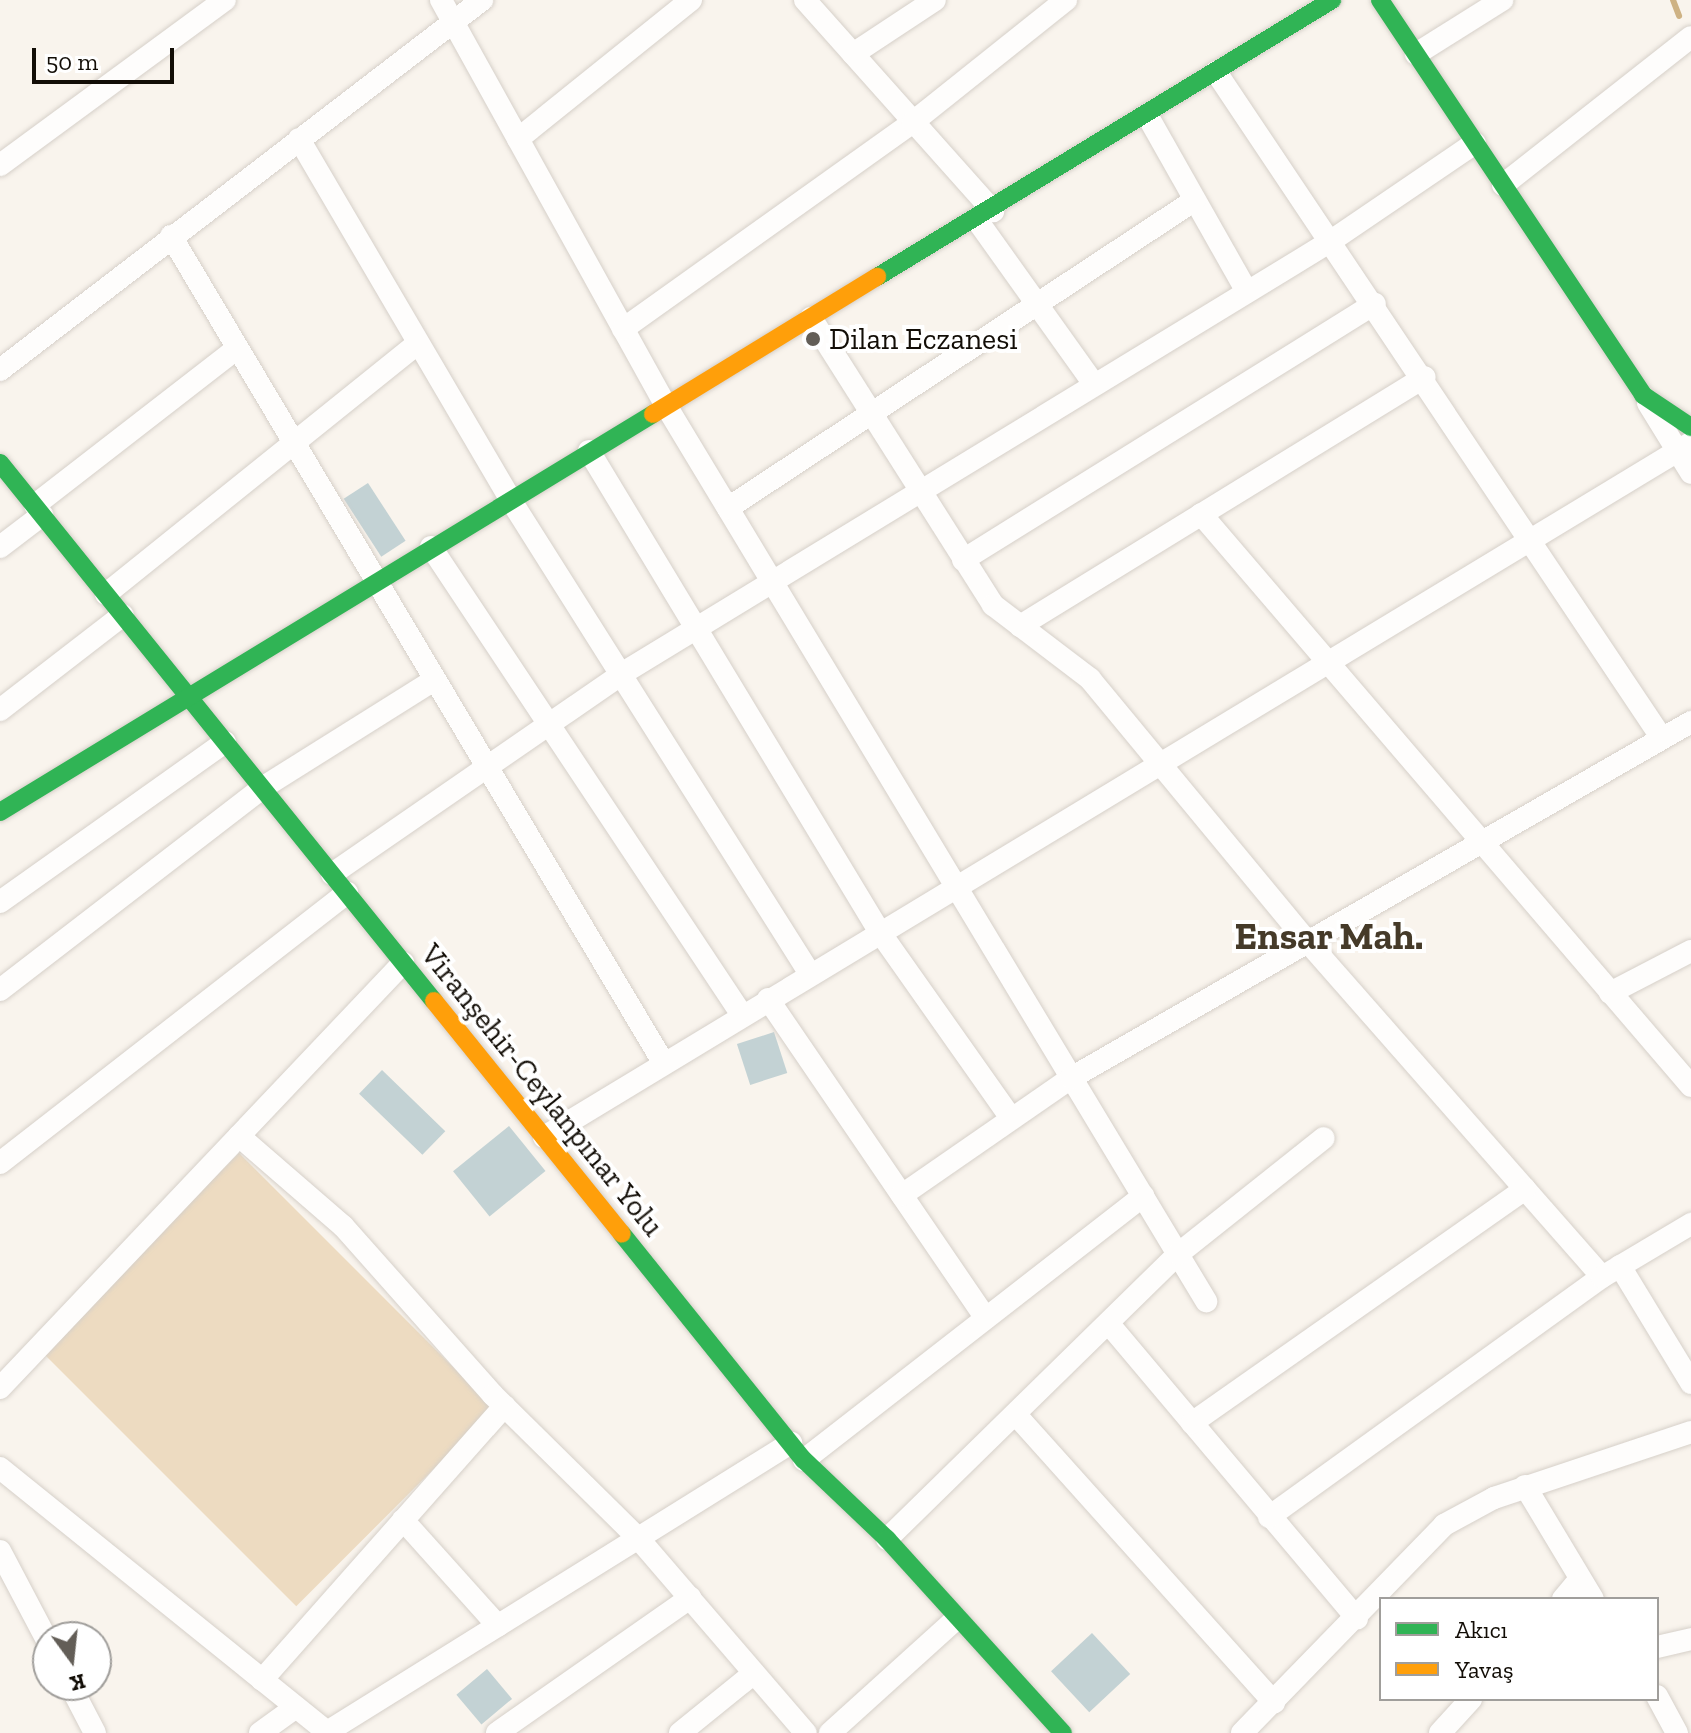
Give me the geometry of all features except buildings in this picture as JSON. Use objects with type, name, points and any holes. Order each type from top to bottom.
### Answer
[{"type":"street","points":[[0,165],[225,0]]},
{"type":"street","points":[[441,0],[665,404],[1206,1301]]},
{"type":"street","points":[[0,370],[482,0]]},
{"type":"street","points":[[518,139],[691,0]]},
{"type":"street","points":[[853,54],[935,0]]},
{"type":"street","points":[[623,329],[913,122],[1066,0]]},
{"type":"street","points":[[0,812],[187,694],[665,404],[985,216],[1332,0]]},
{"type":"street","points":[[1380,0],[1643,395],[1684,445],[1691,473]]},
{"type":"street","points":[[1416,54],[1502,0]]},
{"type":"street","points":[[809,1],[913,122],[985,216],[1038,305],[1094,384]]},
{"type":"street","points":[[1503,185],[1691,37]]},
{"type":"street","points":[[1216,72],[1532,535],[1661,737]]},
{"type":"street","points":[[1147,115],[1247,292]]},
{"type":"street","points":[[299,139],[510,499],[623,673],[810,974]]},
{"type":"street","points":[[332,874],[623,673],[920,495],[1094,384],[1331,241],[1475,143]]},
{"type":"street","points":[[728,508],[1195,200]]},
{"type":"street","points":[[171,236],[291,444],[663,1062]]},
{"type":"street","points":[[963,560],[1375,304]]},
{"type":"street","points":[[811,318],[920,495],[993,605],[1090,679],[1307,941],[1525,1189],[1611,1272],[1691,1383]]},
{"type":"street","points":[[106,594],[418,343]]},
{"type":"street","points":[[0,547],[38,510],[236,349]]},
{"type":"street","points":[[1020,626],[1424,377]]},
{"type":"street","points":[[1643,395],[1691,427]]},
{"type":"street","points":[[544,1137],[1158,761],[1684,445]]},
{"type":"street","points":[[589,451],[879,931],[1011,1118]]},
{"type":"street","name":"Viranşehir-Ceylanpınar Yolu","points":[[0,463],[798,1451],[887,1539],[956,1619],[1063,1733]]},
{"type":"street","points":[[1201,514],[1323,661],[1691,1086]]},
{"type":"street","points":[[431,547],[553,721],[742,1015]]},
{"type":"street","points":[[0,710],[123,615]]},
{"type":"street","points":[[0,990],[262,788],[434,680]]},
{"type":"street","points":[[902,1195],[1071,1078],[1691,722]]},
{"type":"street","points":[[0,902],[225,742]]},
{"type":"street","points":[[0,1163],[347,893]]},
{"type":"street","points":[[1610,993],[1691,951]]},
{"type":"street","points":[[0,1388],[403,963]]},
{"type":"street","points":[[768,999],[986,1318]]},
{"type":"street","points":[[239,1136],[343,1226],[504,1406],[638,1538],[806,1733]]},
{"type":"street","points":[[887,1539],[1017,1416],[1178,1254],[1324,1138]]},
{"type":"street","points":[[1192,1423],[1525,1189]]},
{"type":"street","points":[[0,1468],[327,1732],[349,1727],[498,1626],[638,1538],[798,1451],[986,1318],[1143,1196]]},
{"type":"street","points":[[1269,1517],[1611,1272],[1691,1224]]},
{"type":"street","points":[[1109,1324],[1357,1618]]},
{"type":"street","points":[[262,1680],[504,1406]]},
{"type":"street","points":[[1017,1416],[1274,1702]]},
{"type":"street","points":[[1242,1733],[1444,1525],[1525,1486],[1691,1432]]},
{"type":"street","points":[[1525,1486],[1592,1597]]},
{"type":"street","points":[[403,1520],[498,1626]]},
{"type":"street","points":[[0,1551],[37,1621]]},
{"type":"street","points":[[1565,1597],[1580,1579]]},
{"type":"street","points":[[500,1732],[690,1598]]},
{"type":"street","points":[[830,1733],[956,1619]]},
{"type":"street","points":[[1659,1647],[1691,1639]]},
{"type":"street","points":[[680,1733],[754,1673]]},
{"type":"street","points":[[1659,1700],[1677,1733]]},
{"type":"street","points":[[78,1701],[95,1733]]},
{"type":"street","points":[[1440,1733],[1469,1701]]},
{"type":"street","points":[[260,1733],[296,1707]]},
{"type":"shaded area","points":[[239,1153],[494,1408],[296,1606],[41,1351]]},
{"type":"waterway","points":[[1673,0],[1679,16]]},
{"type":"traffic: fast","points":[[877,277],[1332,0]]},
{"type":"traffic: fast","points":[[1380,0],[1643,395],[1691,427]]},
{"type":"traffic: fast","points":[[0,812],[653,414]]},
{"type":"traffic: fast","points":[[0,463],[434,1001]]},
{"type":"traffic: fast","points":[[622,1234],[804,1460],[887,1539],[1063,1733]]},
{"type":"traffic: slow","points":[[653,414],[877,277]]},
{"type":"traffic: slow","points":[[434,1001],[622,1234]]},
{"type":"place","name":"Dilan Eczanesi","points":[[813,339]]},
{"type":"district","name":"Ensar Mah.","points":[[1329,937]]}]
